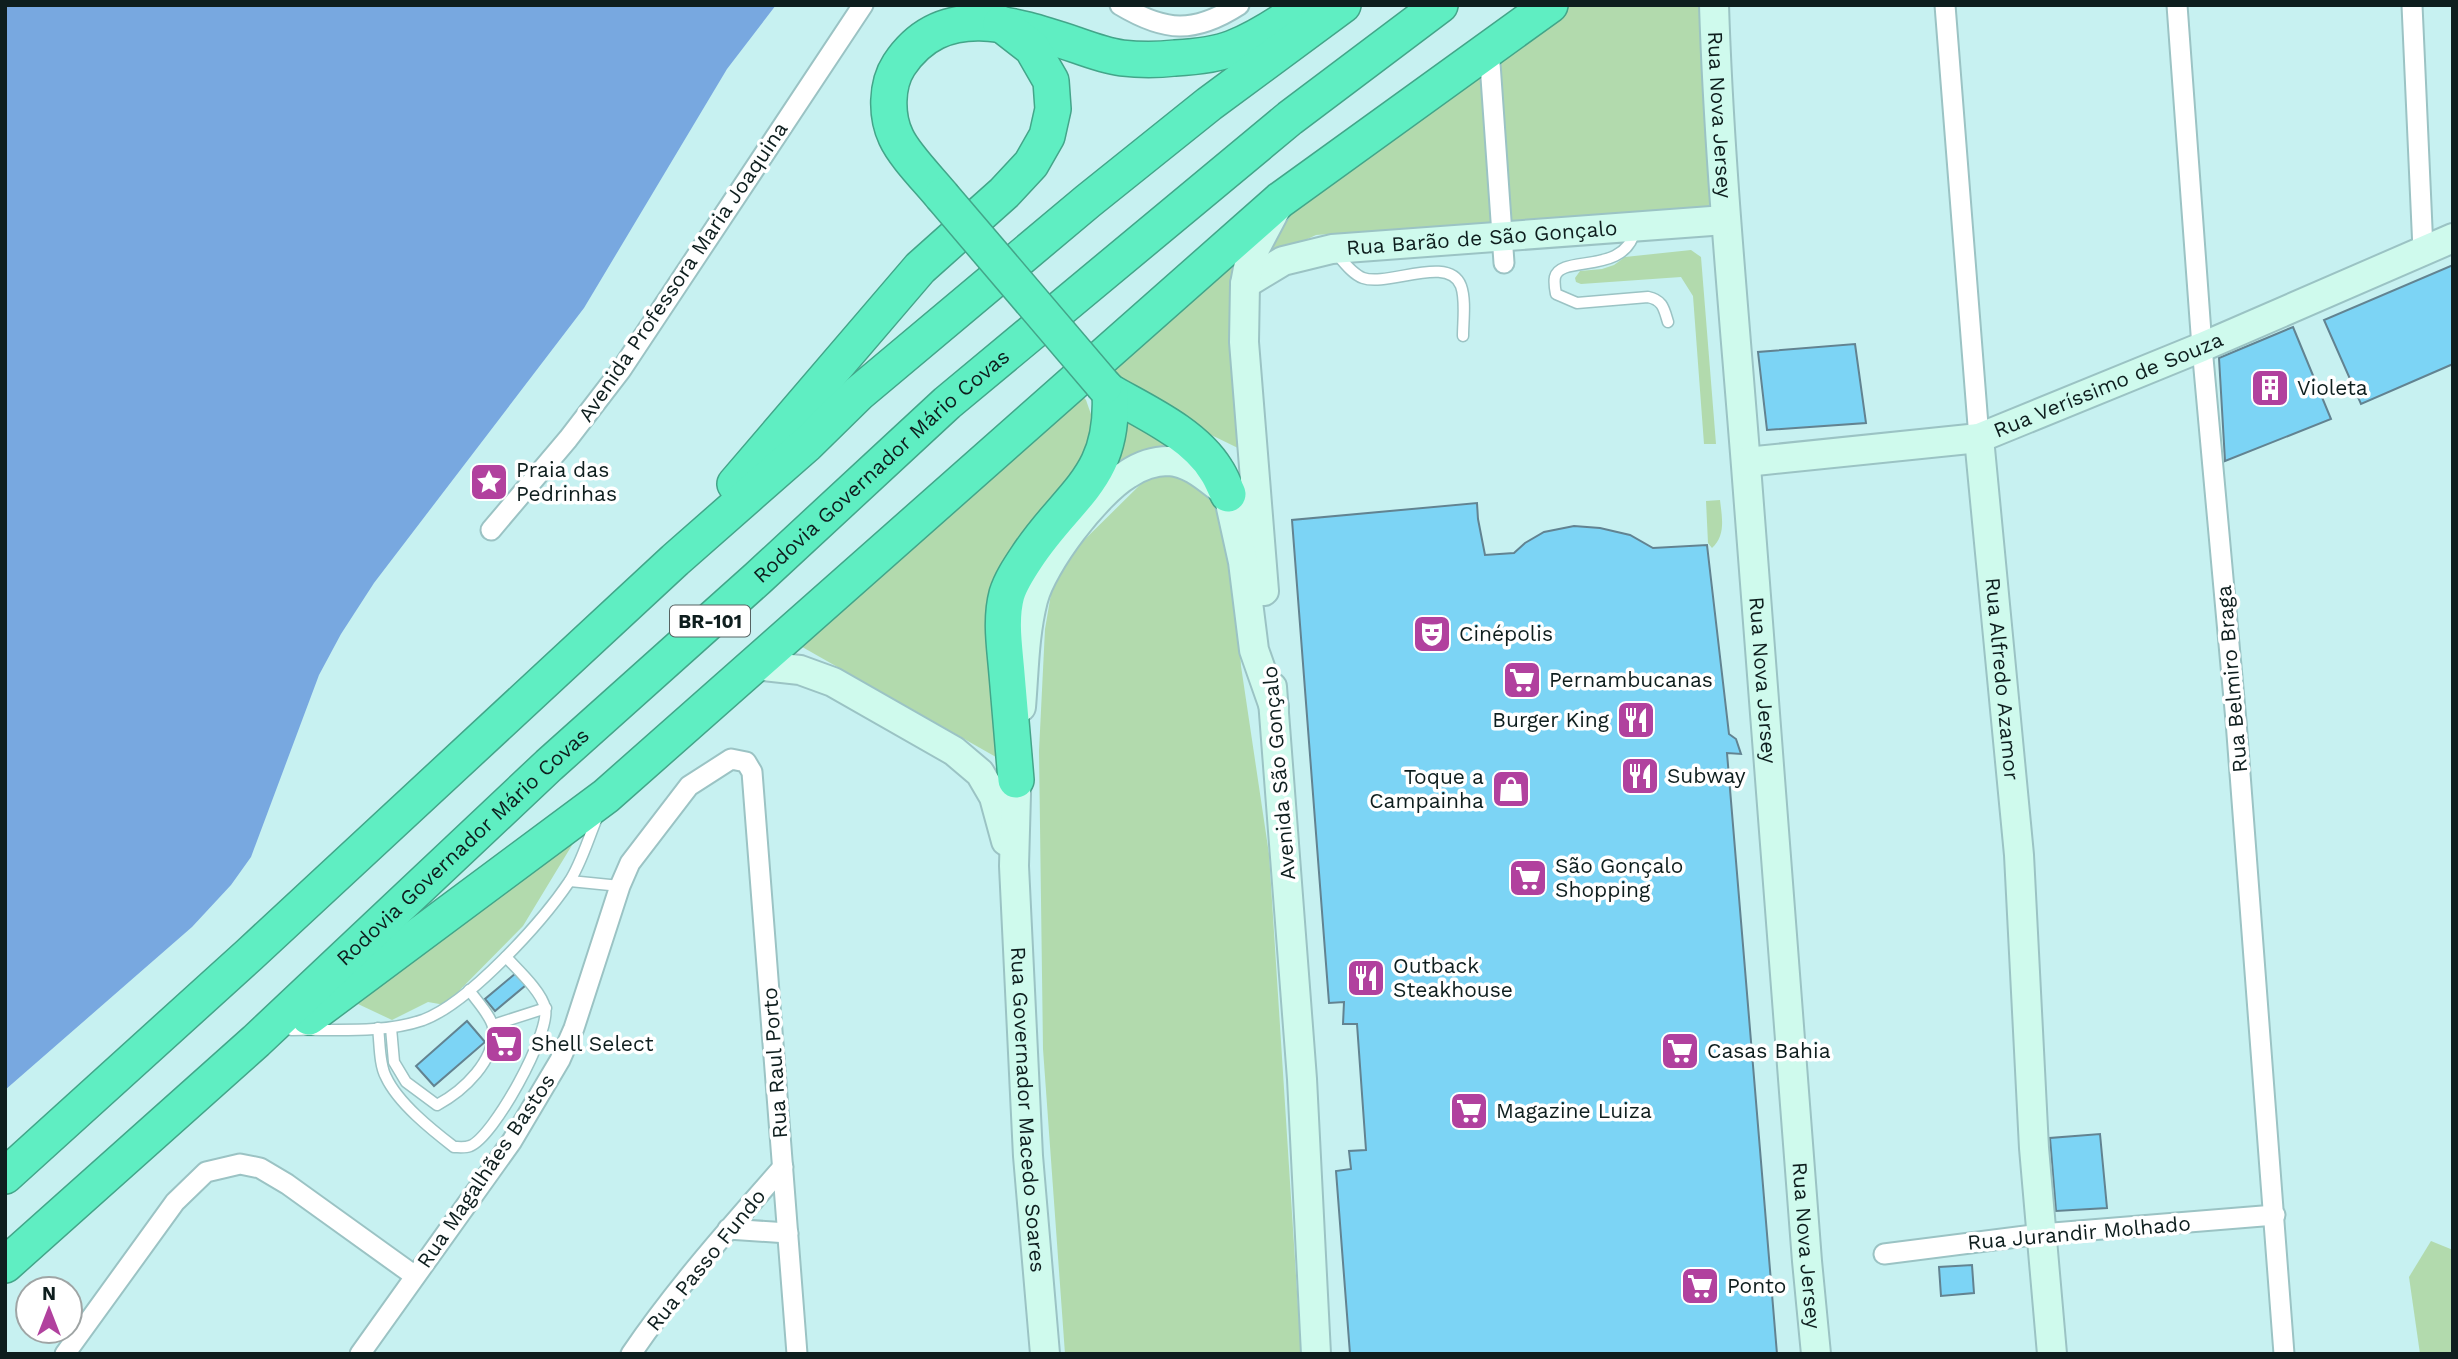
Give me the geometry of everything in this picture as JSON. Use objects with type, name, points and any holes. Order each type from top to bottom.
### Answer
[{"type":"highway","points":[[1228,494],[1215,468],[1196,448],[1167,424],[1107,389],[942,196],[897,139],[891,122],[889,99],[894,73],[906,54],[925,35],[946,25],[972,21],[1002,24],[1121,58],[1174,58],[1232,49],[1287,19],[1306,5]]},
{"type":"highway","name":"BR-101","points":[[5,1176],[249,955],[675,560],[807,444],[859,393],[1088,201],[1209,104],[1342,5]]},
{"type":"highway","name":"Rodovia Governador Mário Covas","points":[[5,1265],[256,1041],[549,765],[758,579],[947,404],[1290,118],[1440,5]]},
{"type":"highway","points":[[256,1041],[291,1030],[606,796],[1280,200],[1550,5]]},
{"type":"highway","points":[[675,560],[741,476],[920,268],[1004,193],[1031,164],[1047,136],[1053,109],[1051,81],[1032,48],[1002,24]]},
{"type":"highway","points":[[1016,780],[1003,626],[1007,595],[1016,574],[1040,537],[1087,483],[1101,461],[1109,438],[1111,414],[1107,389]]},
{"type":"street","name":"Avenida Professora Maria Joaquina","points":[[491,530],[568,439],[621,370],[863,5]]},
{"type":"street","points":[[1120,5],[1152,13],[1182,26],[1203,24],[1239,5]]},
{"type":"street","name":"Rua Nova Jersey","points":[[1714,5],[1725,220],[1816,1354]]},
{"type":"street","name":"Rua Alfredo Azamor","points":[[1945,5],[1979,438],[2019,855],[2041,1234],[2052,1354]]},
{"type":"street","name":"Rua Belmiro Braga","points":[[2177,5],[2202,347],[2236,721],[2284,1354]]},
{"type":"street","points":[[2412,5],[2423,250]]},
{"type":"street","points":[[1489,49],[1503,250]]},
{"type":"street","name":"Avenida São Gonçalo","points":[[1280,200],[1250,258],[1245,284],[1244,342],[1302,1079],[1315,1354]]},
{"type":"street","name":"Rua Barão de São Gonçalo","points":[[1245,284],[1283,261],[1332,249],[1503,250],[1636,226],[1725,220]]},
{"type":"street","name":"Rua Veríssimo de Souza","points":[[1746,462],[1979,438],[2202,347],[2453,238]]},
{"type":"street","name":"Rua Governador Macedo Soares","points":[[1045,1354],[1028,1156],[1014,866],[1016,780],[1027,634],[1033,598],[1049,563],[1085,513],[1126,474],[1151,463],[1170,461],[1191,466],[1228,494]]},
{"type":"street","points":[[1228,494],[1243,562],[1254,650],[1274,707]]},
{"type":"street","name":"Rua Governador Macedo Soares","points":[[753,665],[800,670],[833,682],[954,751],[980,773],[994,797],[1014,866]]},
{"type":"street","name":"Rua Magalhães Bastos","points":[[360,1354],[512,1141],[560,1060],[574,1028],[630,863],[689,786],[731,760],[746,762],[752,772]]},
{"type":"street","name":"Rua Raul Porto","points":[[752,772],[797,1354]]},
{"type":"street","points":[[65,1354],[175,1202],[206,1172],[240,1164],[260,1168],[287,1184],[415,1276]]},
{"type":"street","name":"Rua Passo Fundo","points":[[631,1354],[652,1323],[728,1229],[783,1167]]},
{"type":"street","name":"Rua Jurandir Molhado","points":[[1884,1254],[2041,1234],[2275,1215]]},
{"type":"street","points":[[728,1229],[788,1233]]},
{"type":"lane","points":[[1636,226],[1628,248],[1619,254],[1559,271],[1555,277],[1556,294],[1577,303],[1648,297],[1657,299],[1668,322]]},
{"type":"lane","points":[[1332,249],[1361,278],[1376,281],[1436,271],[1450,274],[1461,287],[1464,336]]},
{"type":"lane","points":[[291,1030],[391,1028],[425,1019],[461,999],[506,957],[570,881],[606,796]]},
{"type":"lane","points":[[570,881],[620,886]]},
{"type":"lane","points":[[378,1028],[385,1076],[405,1102],[422,1122],[454,1147],[470,1146],[488,1132],[534,1054],[543,1031],[546,1008],[541,998],[506,957]]},
{"type":"lane","points":[[391,1028],[394,1062],[405,1082],[437,1105],[453,1097],[477,1072],[491,1047],[493,1025],[469,990]]},
{"type":"lane","points":[[493,1025],[546,1008]]},
{"type":"green space","points":[[1572,5],[1700,5],[1714,206],[1316,235],[1263,260],[1288,208],[1355,157]]},
{"type":"green space","points":[[1244,246],[1240,449],[1168,414],[1106,370]]},
{"type":"green space","points":[[1691,250],[1701,257],[1716,444],[1704,444],[1693,296],[1681,277],[1581,284],[1576,282],[1575,278],[1580,271],[1602,269],[1625,257]]},
{"type":"green space","points":[[1078,391],[1086,400],[1093,420],[1088,454],[998,576],[1010,765],[797,644]]},
{"type":"green space","points":[[1117,409],[1175,451],[1145,450],[1117,463],[1097,487]]},
{"type":"green space","points":[[1170,470],[1218,494],[1236,581],[1241,666],[1269,854],[1301,1354],[1065,1354],[1043,1049],[1039,751],[1045,629],[1052,588],[1067,557],[1149,476]]},
{"type":"green space","points":[[1720,500],[1721,532],[1712,548],[1708,543],[1706,501]]},
{"type":"green space","points":[[583,827],[523,926],[445,1005],[428,1002],[392,1020],[358,1004]]},
{"type":"green space","points":[[2431,1241],[2453,1250],[2453,1354],[2420,1354],[2409,1277]]},
{"type":"water","points":[[5,5],[776,5],[727,69],[584,308],[374,583],[341,634],[319,675],[251,857],[231,885],[192,927],[5,1090]]},
{"type":"building","points":[[2453,265],[2453,364],[2361,404],[2324,320]]},
{"type":"building","name":"Violeta","points":[[2293,327],[2331,419],[2225,461],[2219,358]]},
{"type":"building","points":[[1855,344],[1866,423],[1767,430],[1758,352]]},
{"type":"building","name":"São Gonçalo Shopping","points":[[1477,503],[1485,555],[1514,553],[1544,532],[1574,526],[1600,528],[1630,535],[1653,548],[1707,545],[1729,734],[1736,739],[1741,754],[1727,753],[1777,1354],[1350,1354],[1336,1171],[1351,1169],[1349,1151],[1366,1150],[1357,1024],[1343,1024],[1344,1002],[1329,1003],[1292,520]]},
{"type":"building","points":[[516,973],[526,985],[495,1011],[485,999]]},
{"type":"building","points":[[467,1021],[485,1042],[434,1086],[416,1066]]},
{"type":"building","points":[[2100,1134],[2107,1208],[2056,1211],[2050,1138]]},
{"type":"building","points":[[1972,1265],[1974,1293],[1941,1296],[1939,1267]]},
{"type":"place","name":"Violeta","points":[[2270,388]]},
{"type":"place","name":"Praia das Pedrinhas","points":[[489,482]]},
{"type":"place","name":"Cinépolis","points":[[1432,634]]},
{"type":"place","name":"Pernambucanas","points":[[1522,680]]},
{"type":"place","name":"Burger King","points":[[1636,720]]},
{"type":"place","name":"Subway","points":[[1640,776]]},
{"type":"place","name":"Toque a Campainha","points":[[1511,789]]},
{"type":"place","name":"São Gonçalo Shopping","points":[[1528,878]]},
{"type":"place","name":"Outback Steakhouse","points":[[1366,978]]},
{"type":"place","name":"Shell Select","points":[[504,1044]]},
{"type":"place","name":"Casas Bahia","points":[[1680,1051]]},
{"type":"place","name":"Magazine Luiza","points":[[1469,1111]]},
{"type":"place","name":"Ponto","points":[[1700,1286]]}]
